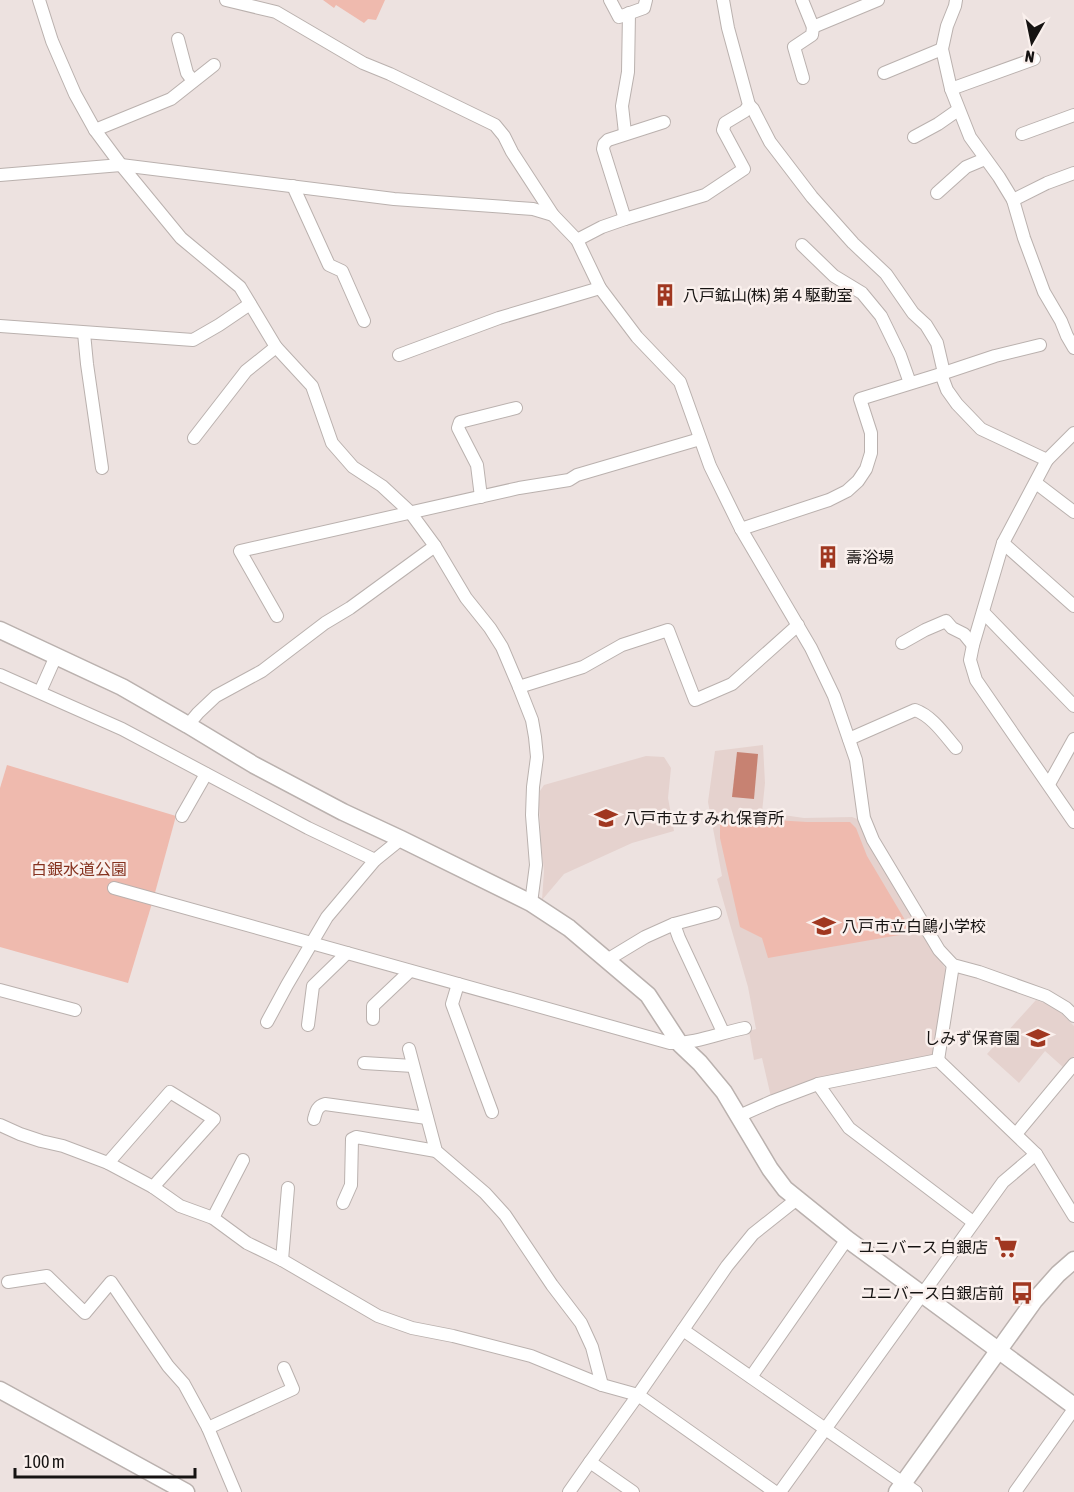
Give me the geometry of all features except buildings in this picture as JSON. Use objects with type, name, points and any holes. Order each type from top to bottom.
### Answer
[{"type":"street","points":[[39,0],[52,41],[75,94],[95,130],[181,238],[240,287],[276,347],[312,386],[332,442],[353,467],[382,486],[410,512],[435,546],[466,598],[502,647],[532,720],[537,757],[532,815],[536,865],[531,903]]},
{"type":"street","points":[[226,0],[276,12],[363,63],[495,124],[553,214],[578,240],[600,288],[637,337],[680,382],[710,466],[741,529],[812,648],[834,696],[856,760],[864,818],[873,840],[939,950],[953,965],[1046,996],[1066,1008],[1074,1016]]},
{"type":"street","points":[[610,0],[619,16],[644,8],[646,0]]},
{"type":"street","points":[[723,0],[749,105],[770,142],[812,197],[853,243],[886,274],[913,313],[926,325],[937,343],[947,390],[957,404],[981,429],[1047,460]]},
{"type":"street","points":[[802,0],[813,27],[812,35],[794,47],[803,78]]},
{"type":"street","points":[[813,27],[878,0]]},
{"type":"street","points":[[956,0],[942,49],[958,110],[970,137],[1013,200],[1044,292],[1070,335],[1074,348]]},
{"type":"street","points":[[625,134],[622,106],[627,72],[629,13]]},
{"type":"street","points":[[178,39],[187,73],[193,81]]},
{"type":"street","points":[[884,73],[942,49]]},
{"type":"street","points":[[951,88],[1035,59]]},
{"type":"street","points":[[95,130],[171,99],[214,65]]},
{"type":"street","points":[[578,240],[602,227],[705,195],[744,169],[723,130],[725,123],[745,111],[749,105]]},
{"type":"street","points":[[914,136],[938,124],[958,110]]},
{"type":"street","points":[[1022,134],[1074,115]]},
{"type":"street","points":[[625,219],[603,149],[604,144],[608,140],[664,122]]},
{"type":"street","points":[[937,193],[966,167],[985,159]]},
{"type":"street","points":[[0,175],[121,165],[394,199],[533,208],[553,214]]},
{"type":"street","points":[[1013,200],[1074,173]]},
{"type":"street","points":[[293,186],[329,265],[342,270],[364,321]]},
{"type":"street","points":[[802,245],[834,276],[862,293],[881,316],[900,355],[910,383]]},
{"type":"street","points":[[399,355],[499,318],[600,288]]},
{"type":"street","points":[[0,327],[193,340],[250,304]]},
{"type":"street","points":[[84,333],[102,468]]},
{"type":"street","points":[[741,529],[829,500],[847,491],[858,481],[866,469],[871,453],[871,433],[860,399],[996,356],[1040,345]]},
{"type":"street","points":[[194,438],[246,371],[276,347]]},
{"type":"street","points":[[481,497],[477,465],[458,428],[460,422],[516,408]]},
{"type":"street","points":[[1074,433],[1047,460],[1003,543],[970,660],[976,680],[1074,822]]},
{"type":"street","points":[[277,616],[240,551],[519,488],[569,480],[577,475],[700,439]]},
{"type":"street","points":[[1036,483],[1074,512]]},
{"type":"street","points":[[1003,543],[1074,606]]},
{"type":"street","points":[[188,725],[216,696],[262,671],[325,623],[350,608],[435,546]]},
{"type":"street","points":[[983,612],[1074,706]]},
{"type":"street","points":[[902,643],[946,621],[952,628],[964,634],[973,645]]},
{"type":"street","points":[[519,687],[583,667],[622,645],[668,630],[695,700],[732,684],[798,625]]},
{"type":"street","points":[[0,630],[122,687],[254,765],[343,812],[531,903],[569,928],[608,960],[648,995],[680,1044],[700,1063],[724,1092],[770,1169],[785,1189],[847,1239],[1074,1407],[1020,1490]]},
{"type":"street","points":[[40,692],[56,656]]},
{"type":"street","points":[[0,675],[122,729],[308,828],[375,860]]},
{"type":"street","points":[[849,739],[915,710],[932,722],[956,748]]},
{"type":"street","points":[[1049,784],[1074,739]]},
{"type":"street","points":[[182,816],[206,774]]},
{"type":"street","points":[[267,1022],[327,917],[375,860],[401,839]]},
{"type":"street","points":[[114,888],[670,1043],[688,1043],[745,1028]]},
{"type":"street","points":[[608,960],[645,937],[674,924],[715,913]]},
{"type":"street","points":[[674,924],[723,1032]]},
{"type":"street","points":[[308,1025],[313,986],[347,953]]},
{"type":"street","points":[[938,1060],[953,965]]},
{"type":"street","points":[[373,1019],[373,1006],[410,970]]},
{"type":"street","points":[[458,984],[452,1004],[492,1112]]},
{"type":"street","points":[[0,990],[75,1010]]},
{"type":"street","points":[[409,1049],[436,1151]]},
{"type":"street","points":[[738,1116],[819,1084],[938,1060]]},
{"type":"street","points":[[938,1060],[1036,1154],[1074,1216]]},
{"type":"street","points":[[364,1063],[413,1066]]},
{"type":"street","points":[[1016,1134],[1074,1064]]},
{"type":"street","points":[[819,1084],[849,1128],[973,1222]]},
{"type":"street","points":[[108,1163],[170,1092],[214,1119],[153,1187]]},
{"type":"street","points":[[314,1119],[320,1106],[325,1104],[427,1118]]},
{"type":"street","points":[[0,1125],[20,1134],[63,1146],[108,1163],[153,1187],[180,1206],[213,1218],[247,1243],[282,1260],[378,1316],[412,1328],[531,1356],[602,1384],[638,1395],[775,1492]]},
{"type":"street","points":[[343,1203],[351,1185],[352,1139],[356,1137],[436,1151],[485,1193],[505,1215],[552,1285],[581,1323],[592,1347],[602,1384]]},
{"type":"street","points":[[780,1492],[1003,1182],[1036,1154]]},
{"type":"street","points":[[213,1218],[243,1160]]},
{"type":"street","points":[[282,1260],[288,1188]]},
{"type":"street","points":[[569,1492],[728,1266],[753,1234],[797,1198]]},
{"type":"street","points":[[751,1377],[847,1239]]},
{"type":"street","points":[[683,1330],[825,1428],[905,1489],[997,1350],[1034,1301],[1074,1260]]},
{"type":"street","points":[[8,1282],[47,1276],[85,1313],[111,1282],[168,1366],[184,1384],[208,1428],[235,1492]]},
{"type":"street","points":[[208,1428],[293,1389],[284,1368]]},
{"type":"street","points":[[0,1390],[186,1492]]},
{"type":"street","points":[[590,1462],[633,1492]]},
{"type":"shaded area","name":"八戸市立白鷗小学校","points":[[763,745],[765,783],[762,812],[804,818],[852,817],[860,820],[947,971],[934,1053],[931,1056],[771,1097],[762,1058],[754,1060],[749,1031],[756,1029],[748,987],[717,879],[722,876],[708,802],[715,751]]},
{"type":"shaded area","points":[[737,752],[758,754],[754,799],[732,797]]},
{"type":"shaded area","name":"八戸市立すみれ保育所","points":[[646,756],[664,757],[671,768],[668,798],[674,831],[632,843],[564,874],[542,900],[544,871],[539,804],[540,791],[544,785]]},
{"type":"shaded area","name":"しみず保育園","points":[[1036,1000],[1050,1005],[1074,1026],[1074,1056],[1064,1068],[1045,1051],[1019,1083],[987,1054]]},
{"type":"green space","points":[[323,0],[385,0],[376,20],[368,19],[364,23],[336,5],[334,8]]},
{"type":"green space","name":"白銀水道公園","points":[[7,765],[176,816],[128,983],[0,947],[0,788]]},
{"type":"green space","points":[[727,817],[850,822],[856,828],[867,856],[908,925],[905,934],[768,958],[762,938],[740,927],[720,838],[720,823]]},
{"type":"place","name":"八戸鉱山(株) 第４駆動室","points":[[665,295]]},
{"type":"place","name":"壽浴場","points":[[828,557]]},
{"type":"place","name":"八戸市立すみれ保育所","points":[[606,818]]},
{"type":"place","name":"八戸市立白鷗小学校","points":[[824,926]]},
{"type":"place","name":"しみず保育園","points":[[1038,1038]]},
{"type":"place","name":"ユニバース 白銀店","points":[[1006,1247]]},
{"type":"place","name":"ユニバース白銀店前","points":[[1022,1293]]}]
